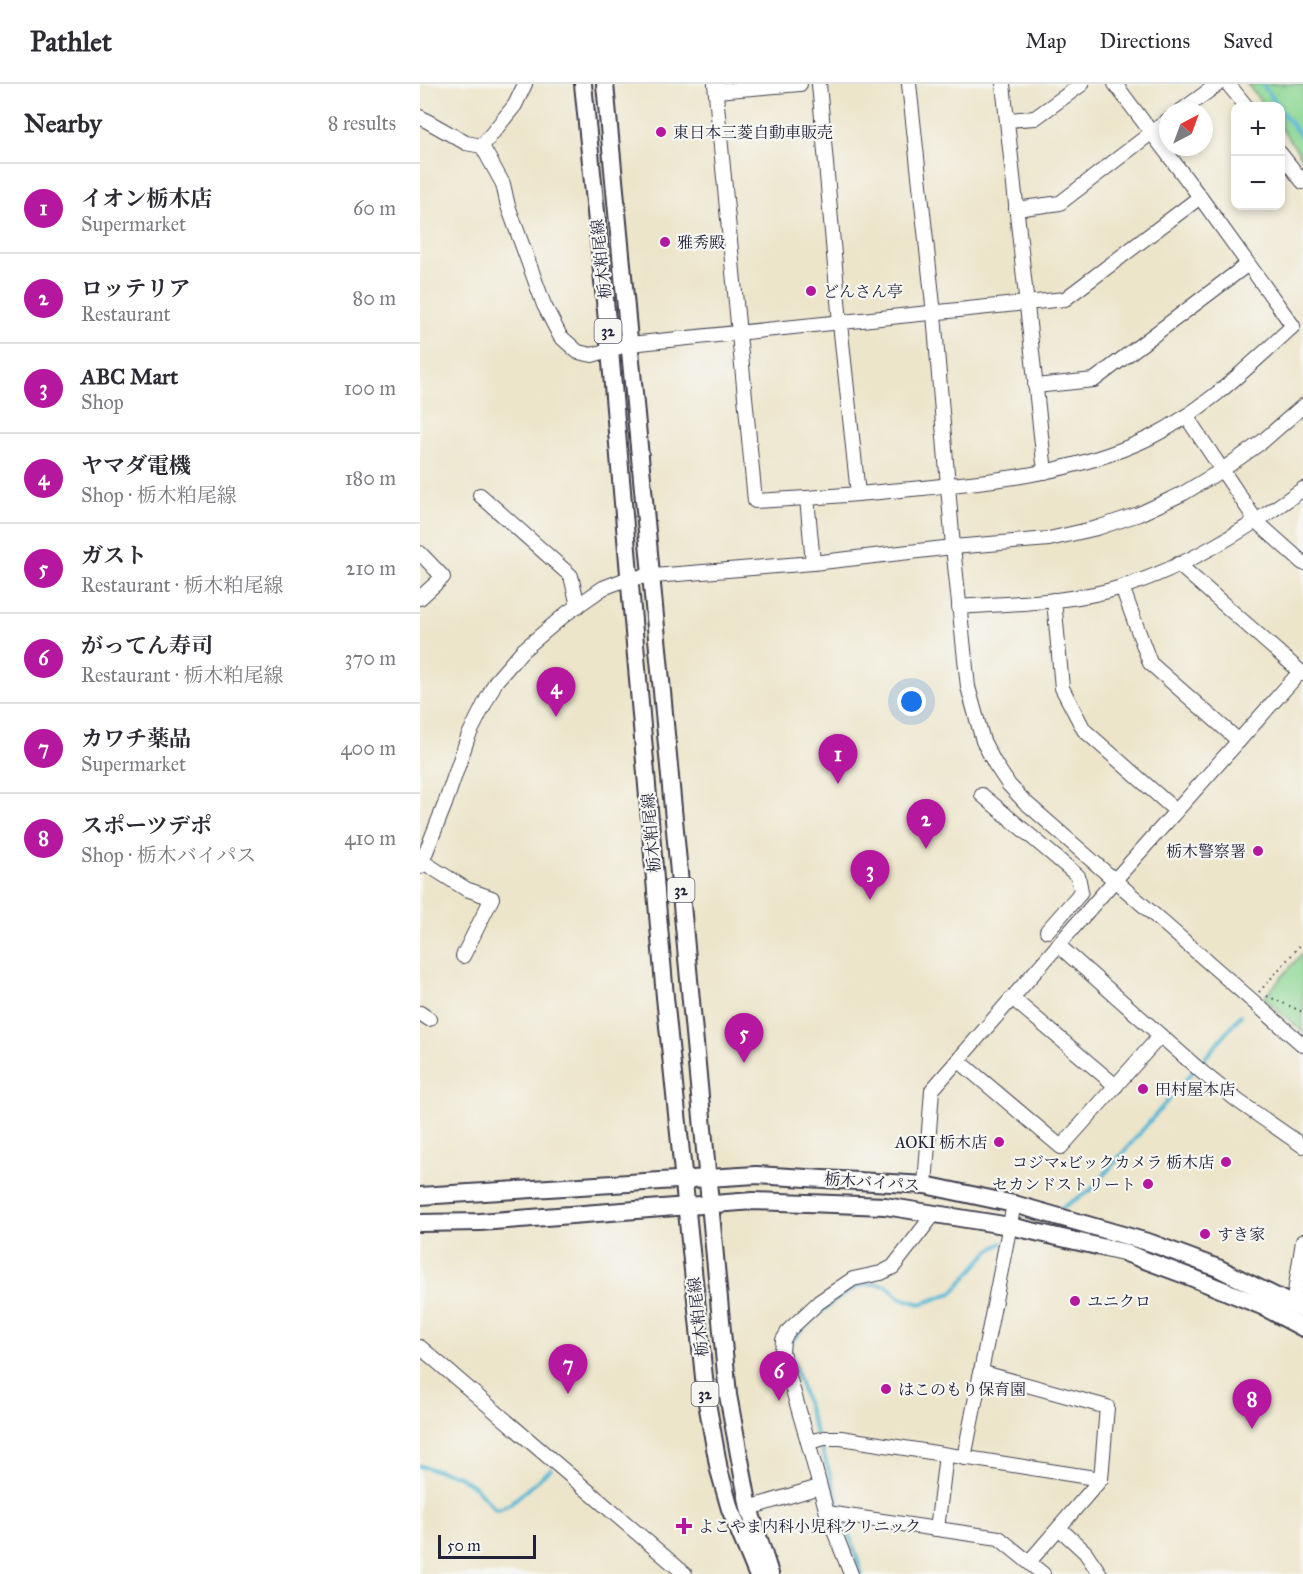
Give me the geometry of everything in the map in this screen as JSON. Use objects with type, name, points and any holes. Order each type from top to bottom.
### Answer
[{"type":"main road","name":"栃木粕尾線","points":[[583,84],[610,350],[665,997],[706,1397],[719,1470],[730,1509],[757,1574]]},
{"type":"main road","name":"栃木粕尾線","points":[[605,84],[728,1395],[749,1508],[770,1574]]},
{"type":"main road","name":"栃木バイパス","points":[[420,1196],[756,1175],[925,1185],[1014,1204],[1151,1243],[1218,1268],[1298,1307]]},
{"type":"main road","name":"栃木バイパス","points":[[420,1223],[480,1222],[753,1201],[885,1206],[1010,1227],[1123,1252],[1262,1306],[1303,1328]]},
{"type":"street","points":[[482,146],[515,105],[525,84]]},
{"type":"street","points":[[800,84],[715,88],[755,501],[858,494],[1045,472],[1112,453],[1149,438],[1186,416],[1228,386],[1293,326],[1200,197],[1114,84]]},
{"type":"street","points":[[819,84],[858,494]]},
{"type":"street","points":[[909,84],[934,314],[947,484],[968,687],[983,741],[1009,785],[1024,801],[1303,1045]]},
{"type":"street","points":[[1003,84],[1025,304],[1045,472]]},
{"type":"street","points":[[1006,120],[1035,118],[1082,84]]},
{"type":"street","points":[[1193,102],[1218,84]]},
{"type":"street","points":[[1228,84],[1242,102]]},
{"type":"street","points":[[420,117],[466,143],[482,146]]},
{"type":"street","points":[[1016,209],[1060,203],[1159,127]]},
{"type":"street","points":[[482,146],[503,184],[508,206],[544,305],[560,336],[578,352],[592,355],[630,344],[1065,299],[1200,197]]},
{"type":"street","points":[[1283,156],[1303,182]]},
{"type":"street","points":[[1035,386],[1094,380],[1248,264]]},
{"type":"street","points":[[463,956],[492,898],[466,889],[421,864],[468,737],[496,681],[522,651],[603,588],[629,578],[813,563],[1049,539],[1097,528],[1139,514],[1184,493],[1263,441],[1303,406]]},
{"type":"street","points":[[1186,416],[1257,522],[1303,563]]},
{"type":"street","points":[[959,607],[1054,600],[1122,587],[1178,564],[1257,522],[1303,489]]},
{"type":"street","points":[[480,495],[571,576],[578,606]]},
{"type":"street","points":[[807,498],[813,563]]},
{"type":"street","points":[[420,553],[443,577],[420,598]]},
{"type":"street","points":[[925,1185],[932,1090],[1176,811],[1302,673],[1178,564]]},
{"type":"street","points":[[1122,587],[1149,663],[1239,741]]},
{"type":"street","points":[[1054,600],[1062,688],[1084,730],[1176,811]]},
{"type":"street","points":[[982,795],[1078,876],[1081,891],[1047,931]]},
{"type":"street","points":[[1058,945],[1160,1036],[1238,1101],[1303,1146]]},
{"type":"street","points":[[1012,998],[1116,1086]]},
{"type":"street","points":[[958,1060],[1061,1147],[1160,1036]]},
{"type":"street","points":[[964,1458],[1014,1204]]},
{"type":"street","points":[[851,1574],[827,1514],[819,1487],[782,1352],[783,1340],[789,1330],[819,1302],[853,1279],[881,1273],[893,1267],[934,1214]]},
{"type":"street","points":[[1298,1307],[1303,1241]]},
{"type":"street","points":[[420,1347],[685,1574]]},
{"type":"street","points":[[980,1372],[1107,1407],[1101,1479],[1029,1562]]},
{"type":"street","points":[[808,1442],[825,1438],[841,1438],[1101,1479]]},
{"type":"street","points":[[937,1529],[946,1455]]},
{"type":"street","points":[[749,1508],[819,1487]]},
{"type":"street","points":[[827,1514],[999,1538],[1043,1574]]},
{"type":"street","points":[[1059,1528],[1085,1552],[1100,1574]]},
{"type":"path","points":[[1303,942],[1259,992],[1303,1012]]},
{"type":"green space","points":[[1247,84],[1303,84],[1303,159],[1285,134],[1285,102],[1261,102]]},
{"type":"green space","points":[[1303,952],[1303,1032],[1264,998]]},
{"type":"waterway","points":[[1262,84],[1276,102]]},
{"type":"waterway","points":[[1285,116],[1303,139]]},
{"type":"waterway","points":[[1199,1065],[1241,1015]]},
{"type":"waterway","points":[[1058,1210],[1091,1190],[1194,1070]]},
{"type":"waterway","points":[[817,1436],[788,1345],[795,1337],[837,1299],[859,1286],[871,1284],[888,1286],[900,1298],[921,1304],[952,1293],[989,1251],[1002,1243]]},
{"type":"waterway","points":[[820,1443],[842,1513]]},
{"type":"waterway","points":[[420,1466],[459,1476],[475,1487],[496,1510],[510,1504],[551,1469]]},
{"type":"waterway","points":[[845,1520],[862,1574]]},
{"type":"place","name":"東日本三菱自動車販売","points":[[661,132]]},
{"type":"place","name":"雅秀殿","points":[[665,242]]},
{"type":"place","name":"どんさん亭","points":[[811,291]]},
{"type":"place","name":"ヤマダ電機","points":[[556,717]]},
{"type":"place","name":"イオン栃木店","points":[[838,784]]},
{"type":"place","name":"ロッテリア","points":[[926,849]]},
{"type":"place","name":"栃木警察署","points":[[1258,851]]},
{"type":"place","name":"ABC Mart","points":[[870,900]]},
{"type":"place","name":"ガスト","points":[[744,1063]]},
{"type":"place","name":"田村屋本店","points":[[1143,1089]]},
{"type":"place","name":"AOKI 栃木店","points":[[999,1142]]},
{"type":"place","name":"コジマ×ビックカメラ 栃木店","points":[[1226,1162]]},
{"type":"place","name":"セカンドストリート","points":[[1148,1184]]},
{"type":"place","name":"すき家","points":[[1205,1234]]},
{"type":"place","name":"ユニクロ","points":[[1075,1301]]},
{"type":"place","name":"はこのもり保育園","points":[[886,1389]]},
{"type":"place","name":"カワチ薬品","points":[[568,1394]]},
{"type":"place","name":"がってん寿司","points":[[779,1401]]},
{"type":"place","name":"スポーツデポ","points":[[1252,1429]]},
{"type":"place","name":"よこやま内科小児科クリニック","points":[[684,1526]]}]
